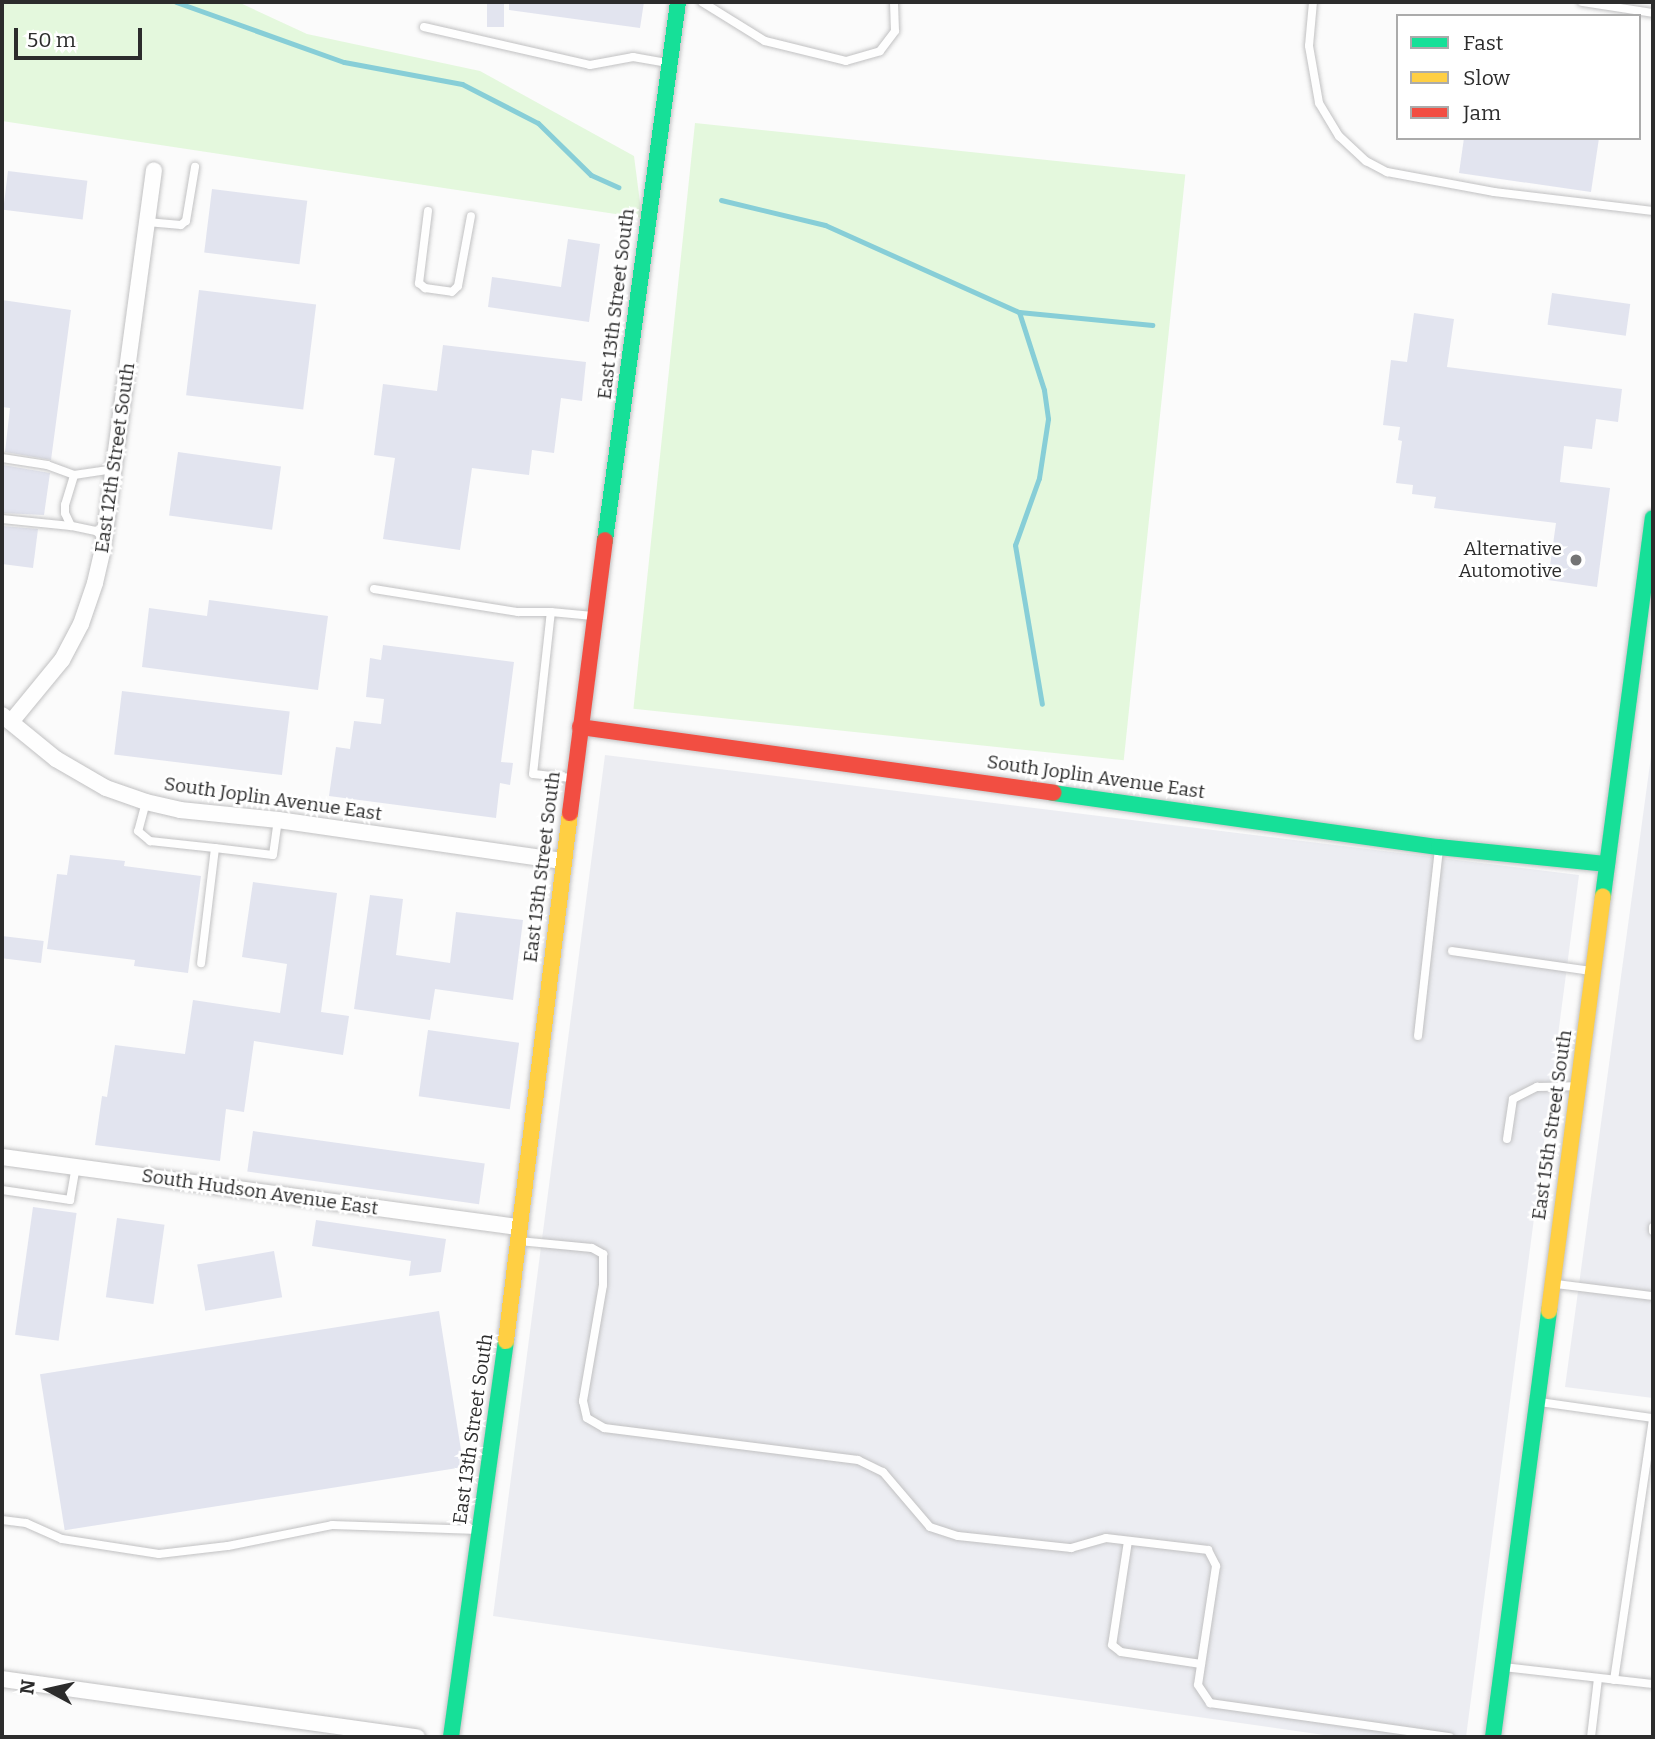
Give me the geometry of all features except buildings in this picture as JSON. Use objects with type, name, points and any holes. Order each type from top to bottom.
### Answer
[{"type":"street","name":"East 13th Street South","points":[[452,1737],[481,1530],[580,727],[678,2]]},
{"type":"street","name":"East 12th Street South","points":[[7,718],[62,660],[81,624],[95,583],[106,533],[155,170]]},
{"type":"street","name":"East 15th Street South","points":[[1493,1737],[1653,518]]},
{"type":"street","name":"South Joplin Avenue East","points":[[7,718],[57,759],[106,788],[146,802],[180,810],[278,820],[564,861]]},
{"type":"street","name":"South Joplin Avenue East","points":[[580,727],[1439,846],[1607,864]]},
{"type":"street","name":"South Hudson Avenue East","points":[[2,1157],[517,1234]]},
{"type":"street","points":[[2,1679],[417,1737]]},
{"type":"lane","points":[[702,2],[765,41],[846,61],[880,51],[895,31],[894,2]]},
{"type":"lane","points":[[1313,2],[1309,47],[1319,103],[1339,136],[1366,161],[1387,173],[1494,192],[1653,211]]},
{"type":"lane","points":[[1582,2],[1653,13]]},
{"type":"lane","points":[[424,27],[590,65],[633,57],[669,64]]},
{"type":"lane","points":[[148,222],[181,225],[186,221],[195,167]]},
{"type":"lane","points":[[428,211],[419,284],[425,288],[452,292],[458,286],[471,216]]},
{"type":"lane","points":[[2,458],[47,465],[74,475],[114,469]]},
{"type":"lane","points":[[71,526],[65,513],[74,475]]},
{"type":"lane","points":[[2,519],[71,526],[106,533]]},
{"type":"lane","points":[[374,589],[519,612],[596,617]]},
{"type":"lane","points":[[551,612],[533,774],[574,778]]},
{"type":"lane","points":[[146,802],[138,831],[150,841],[273,855],[278,820]]},
{"type":"lane","points":[[1418,1036],[1439,846]]},
{"type":"lane","points":[[201,963],[215,848]]},
{"type":"lane","points":[[1452,951],[1594,971]]},
{"type":"lane","points":[[1507,1139],[1513,1100],[1537,1087],[1579,1086]]},
{"type":"lane","points":[[2,1190],[70,1200],[76,1167]]},
{"type":"lane","points":[[517,1234],[592,1248],[603,1254],[604,1275],[583,1401],[587,1418],[604,1428],[858,1460],[883,1472],[930,1527],[958,1536],[1070,1548],[1106,1538],[1208,1550],[1216,1566],[1198,1685],[1210,1703],[1450,1737]]},
{"type":"lane","points":[[1553,1283],[1653,1296]]},
{"type":"lane","points":[[1537,1402],[1653,1419],[1614,1680]]},
{"type":"lane","points":[[2,1520],[26,1523],[62,1539],[159,1555],[228,1546],[332,1525],[481,1530]]},
{"type":"lane","points":[[1128,1541],[1112,1645],[1121,1652],[1201,1664]]},
{"type":"lane","points":[[1502,1667],[1653,1684]]},
{"type":"lane","points":[[1591,1737],[1598,1678]]},
{"type":"shaded area","points":[[1653,742],[1653,1398],[1565,1387]]},
{"type":"shaded area","points":[[605,755],[1579,875],[1466,1737],[1338,1737],[493,1616]]},
{"type":"green space","points":[[2,2],[238,2],[307,34],[480,71],[634,156],[642,218],[2,121]]},
{"type":"green space","points":[[695,123],[1185,175],[1124,760],[633,709]]},
{"type":"waterway","points":[[176,2],[344,62],[462,84],[538,123],[591,175],[618,187]]},
{"type":"waterway","points":[[721,200],[825,225],[1019,312],[1152,325]]},
{"type":"waterway","points":[[1019,312],[1044,390],[1048,419],[1039,478],[1015,545],[1042,704]]},
{"type":"traffic: fast","points":[[605,540],[678,2]]},
{"type":"traffic: fast","points":[[1603,896],[1653,518]]},
{"type":"traffic: fast","points":[[1053,793],[1439,847],[1607,864]]},
{"type":"traffic: fast","points":[[1493,1737],[1549,1311]]},
{"type":"traffic: fast","points":[[451,1737],[506,1341]]},
{"type":"traffic: slow","points":[[506,1341],[570,813]]},
{"type":"traffic: slow","points":[[1549,1311],[1603,896]]},
{"type":"traffic: jam","points":[[570,813],[605,540]]},
{"type":"traffic: jam","points":[[580,727],[1053,793]]},
{"type":"place","name":"Alternative Automotive","points":[[1576,560]]}]
